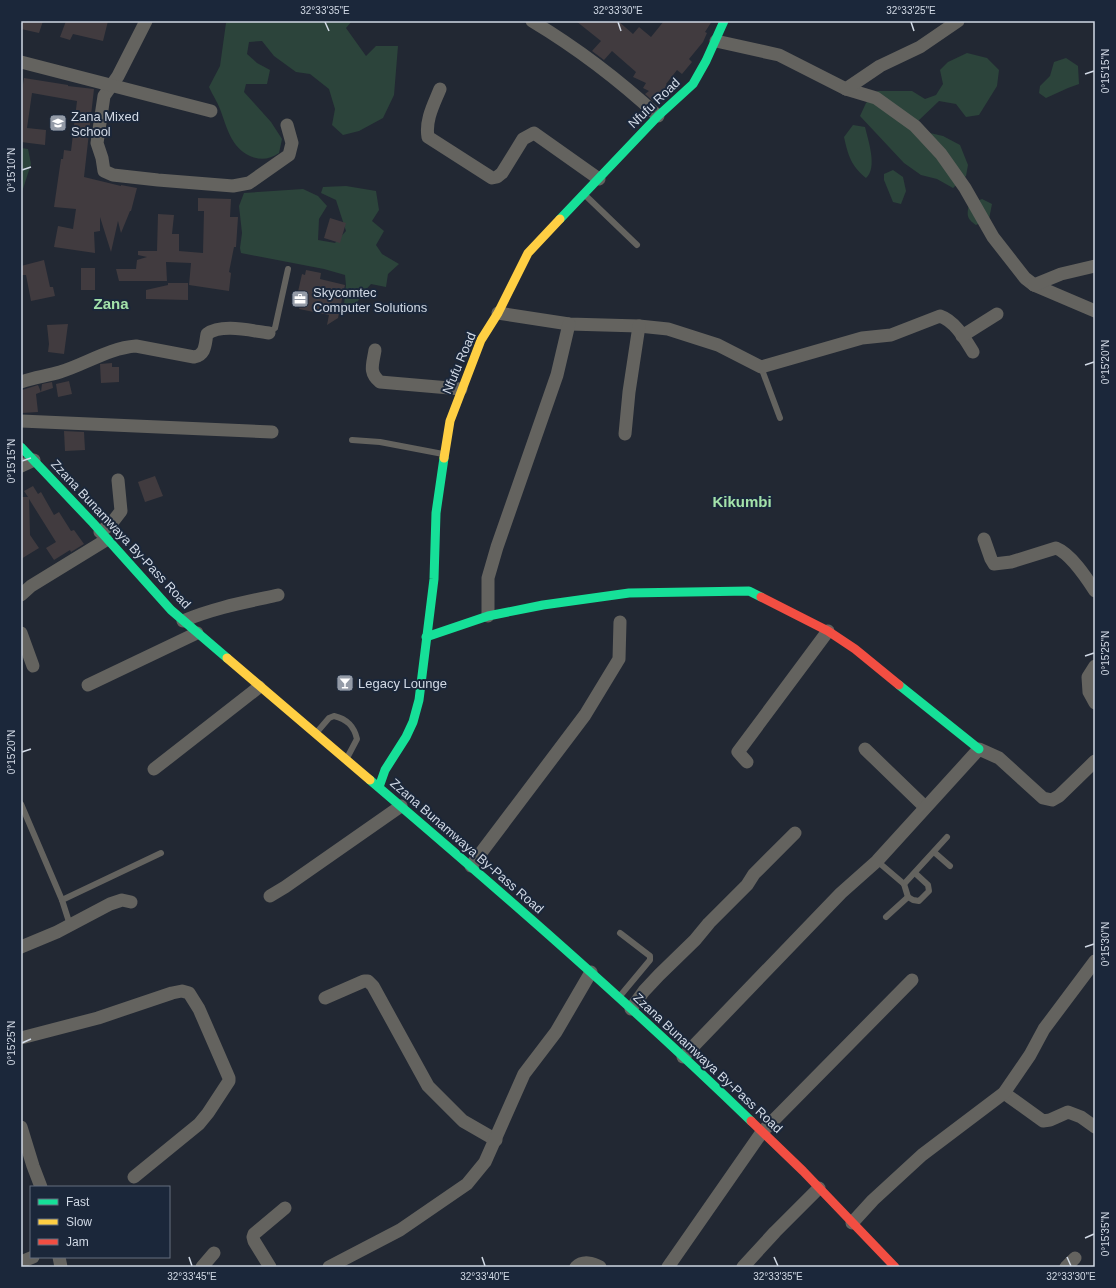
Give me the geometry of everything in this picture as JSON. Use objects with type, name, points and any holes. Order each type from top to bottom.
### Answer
[{"type":"street","points":[[146,21],[118,76],[104,96],[97,143],[104,171],[113,175],[208,185],[233,186],[249,183],[289,155],[292,143],[287,125]]},
{"type":"street","points":[[532,21],[564,41],[632,91],[658,116]]},
{"type":"street","name":"Nfufu Road","points":[[379,788],[385,770],[406,737],[413,722],[419,700],[434,580],[436,513],[444,455],[450,421],[480,340],[498,313],[528,253],[658,116],[693,84],[716,41],[724,21]]},
{"type":"street","points":[[846,89],[880,66],[920,47],[958,21]]},
{"type":"street","points":[[716,41],[779,55],[846,89],[876,98],[915,126],[941,154],[965,188],[993,237],[1025,278],[1034,285],[1095,311]]},
{"type":"street","points":[[21,62],[211,111]]},
{"type":"street","points":[[440,89],[427,128],[428,137],[492,178],[502,174],[524,139],[534,133],[599,178]]},
{"type":"street","points":[[1034,285],[1061,274],[1095,266]]},
{"type":"street","points":[[498,313],[569,324],[639,326],[668,329],[718,345],[761,367],[862,338],[891,335],[940,316],[947,318],[973,352]]},
{"type":"street","points":[[962,336],[998,314]]},
{"type":"street","points":[[488,616],[488,578],[497,547],[557,375],[569,324]]},
{"type":"street","points":[[625,434],[629,392],[639,326]]},
{"type":"street","points":[[21,382],[30,378],[60,372],[117,349],[128,347],[136,346],[194,357],[199,356],[204,350],[207,334],[212,330],[222,328],[269,333]]},
{"type":"street","points":[[375,350],[372,371],[375,378],[380,382],[461,389]]},
{"type":"street","points":[[21,421],[272,432]]},
{"type":"street","name":"Zzana Bunamwaya By-Pass Road","points":[[21,447],[171,610],[259,687],[471,866],[619,997],[712,1083],[819,1188],[895,1267]]},
{"type":"street","points":[[21,466],[34,460]]},
{"type":"street","points":[[21,595],[31,586],[103,536],[122,511],[118,480]]},
{"type":"street","points":[[984,539],[994,564],[1011,562],[1056,548],[1063,551],[1072,560],[1095,591]]},
{"type":"street","points":[[426,637],[488,616],[543,605],[629,593],[749,590],[828,631],[854,649],[979,749],[999,758],[1043,798],[1052,800],[1059,796],[1095,761]]},
{"type":"street","points":[[183,621],[196,615],[278,595]]},
{"type":"street","points":[[471,866],[585,715],[619,659],[620,622]]},
{"type":"street","points":[[747,762],[738,752],[771,713],[828,631]]},
{"type":"street","points":[[21,633],[33,666]]},
{"type":"street","points":[[88,685],[197,633]]},
{"type":"street","points":[[1095,666],[1088,677],[1089,692],[1095,703]]},
{"type":"street","points":[[154,769],[259,687]]},
{"type":"street","points":[[865,749],[925,807]]},
{"type":"street","points":[[683,1057],[841,893],[877,860],[979,749]]},
{"type":"street","points":[[270,896],[401,806]]},
{"type":"street","points":[[631,1009],[659,975],[695,940],[709,923],[747,885],[754,874],[795,833]]},
{"type":"street","points":[[21,947],[57,932],[110,904],[122,900],[131,902]]},
{"type":"street","points":[[852,1223],[873,1200],[922,1155],[1004,1093],[1030,1055],[1044,1029],[1095,961]]},
{"type":"street","points":[[329,1267],[400,1230],[467,1184],[485,1162],[524,1074],[556,1032],[591,972]]},
{"type":"street","points":[[668,1267],[762,1132],[912,980]]},
{"type":"street","points":[[325,998],[364,981],[368,981],[373,986],[428,1086],[463,1122],[496,1140]]},
{"type":"street","points":[[21,1038],[98,1018],[172,993],[182,991],[188,993],[199,1009],[229,1078],[208,1113],[199,1124],[134,1177]]},
{"type":"street","points":[[1004,1093],[1042,1121],[1050,1120],[1068,1112],[1081,1117],[1095,1127]]},
{"type":"street","points":[[21,1127],[41,1186]]},
{"type":"street","points":[[743,1267],[775,1232],[819,1188]]},
{"type":"street","points":[[270,1267],[254,1242],[253,1237],[254,1234],[285,1208]]},
{"type":"street","points":[[202,1267],[214,1253]]},
{"type":"street","points":[[21,1262],[31,1258]]},
{"type":"street","points":[[576,1267],[578,1264],[591,1262],[600,1267]]},
{"type":"lane","points":[[583,194],[637,245]]},
{"type":"lane","points":[[269,333],[275,328],[288,269]]},
{"type":"lane","points":[[761,367],[780,418]]},
{"type":"lane","points":[[352,440],[380,442],[444,455]]},
{"type":"lane","points":[[316,734],[329,718],[334,716],[342,717],[349,723],[355,730],[357,739],[346,760]]},
{"type":"lane","points":[[21,804],[62,900],[70,924]]},
{"type":"lane","points":[[904,884],[915,874],[947,837]]},
{"type":"lane","points":[[934,852],[950,866]]},
{"type":"lane","points":[[62,900],[161,853]]},
{"type":"lane","points":[[877,860],[904,884],[908,897],[919,901],[929,890],[928,885],[915,874]]},
{"type":"lane","points":[[886,917],[908,897]]},
{"type":"lane","points":[[619,997],[650,960],[650,956],[620,933]]},
{"type":"green space","points":[[232,21],[352,21],[346,28],[366,56],[376,46],[398,46],[394,95],[383,118],[359,131],[343,135],[332,125],[335,109],[329,89],[310,74],[296,72],[274,56],[262,41],[249,42],[247,54],[257,63],[270,70],[267,84],[246,84],[244,92],[271,122],[282,139],[279,153],[272,157],[262,159],[250,156],[238,148],[230,136],[219,106],[209,87],[220,66],[226,23]]},
{"type":"green space","points":[[967,53],[987,58],[999,70],[997,86],[979,115],[966,117],[956,104],[939,101],[918,121],[930,133],[943,136],[960,145],[968,165],[966,176],[953,188],[937,179],[921,175],[904,163],[860,116],[866,103],[878,91],[912,91],[925,99],[936,95],[943,84],[940,70],[948,62]]},
{"type":"green space","points":[[1066,58],[1078,66],[1079,84],[1046,98],[1039,93],[1040,86],[1050,76],[1054,62]]},
{"type":"green space","points":[[853,125],[865,127],[868,139],[872,161],[870,173],[866,178],[854,164],[845,143],[844,137]]},
{"type":"green space","points":[[21,148],[28,149],[31,164],[21,195]]},
{"type":"green space","points":[[893,170],[903,177],[906,191],[901,204],[893,202],[884,180],[884,174]]},
{"type":"green space","points":[[346,186],[376,191],[379,210],[372,221],[384,231],[376,245],[382,254],[399,264],[388,274],[386,287],[371,284],[362,294],[354,308],[344,305],[346,285],[345,275],[324,269],[241,253],[240,248],[242,233],[239,206],[244,193],[303,189],[318,196],[327,206],[319,219],[318,240],[335,243],[346,231],[336,200],[321,193],[323,187]]},
{"type":"green space","points":[[982,199],[992,204],[989,219],[976,225],[968,216],[969,204]]},
{"type":"building","points":[[21,21],[43,21],[39,33],[21,29]]},
{"type":"building","points":[[66,21],[108,21],[103,41],[73,34],[70,40],[60,37]]},
{"type":"building","points":[[576,21],[618,21],[633,34],[639,27],[651,37],[664,21],[712,21],[705,32],[707,33],[703,42],[689,59],[692,62],[682,74],[677,70],[666,84],[671,89],[662,98],[660,96],[653,101],[645,94],[649,91],[643,88],[646,83],[633,77],[636,72],[612,51],[604,60],[592,51],[601,41]]},
{"type":"building","points":[[24,78],[94,89],[84,177],[121,186],[137,188],[131,211],[121,233],[118,221],[111,252],[100,217],[100,231],[94,232],[95,253],[54,247],[58,226],[73,229],[76,209],[54,207],[61,159],[63,159],[64,150],[71,151],[77,101],[32,93],[27,128],[46,130],[45,145],[21,142],[21,96]]},
{"type":"building","points":[[198,198],[231,199],[230,217],[238,217],[236,247],[234,247],[229,272],[231,273],[229,291],[189,285],[191,263],[166,262],[167,281],[119,281],[116,269],[136,269],[137,260],[147,257],[138,255],[138,251],[157,251],[158,214],[174,215],[172,234],[179,234],[179,251],[203,253],[204,211],[198,211]]},
{"type":"building","points":[[330,218],[346,223],[340,243],[324,238]]},
{"type":"building","points":[[44,260],[50,287],[53,287],[55,296],[31,301],[26,275],[21,275],[21,266]]},
{"type":"building","points":[[81,268],[95,268],[95,290],[81,290]]},
{"type":"building","points":[[306,270],[321,273],[320,279],[345,285],[338,318],[327,325],[329,315],[299,309],[300,306],[295,305],[302,274],[305,275]]},
{"type":"building","points":[[168,283],[188,283],[188,300],[146,299],[146,290],[168,285]]},
{"type":"building","points":[[68,324],[64,354],[48,352],[49,344],[47,325]]},
{"type":"building","points":[[112,363],[112,367],[119,367],[119,382],[101,383],[100,364]]},
{"type":"building","points":[[69,381],[72,394],[58,397],[56,384]]},
{"type":"building","points":[[52,382],[53,388],[41,392],[42,384]]},
{"type":"building","points":[[38,385],[41,392],[36,394],[38,412],[22,413],[22,390]]},
{"type":"building","points":[[64,431],[84,432],[85,450],[65,451]]},
{"type":"building","points":[[155,476],[163,496],[145,502],[138,482]]},
{"type":"building","points":[[33,486],[38,494],[41,492],[54,515],[59,512],[71,531],[74,530],[84,544],[71,552],[70,550],[54,560],[46,548],[56,542],[29,499],[30,535],[39,548],[21,559],[21,497],[28,497],[24,491]]},
{"type":"traffic: fast","points":[[560,219],[658,116],[693,84],[706,61],[724,21]]},
{"type":"traffic: fast","points":[[21,447],[93,523],[171,610],[227,658]]},
{"type":"traffic: fast","points":[[379,787],[385,770],[406,737],[413,722],[419,700],[434,579],[436,513],[444,458]]},
{"type":"traffic: fast","points":[[426,637],[488,616],[543,605],[629,593],[749,591],[761,597]]},
{"type":"traffic: fast","points":[[899,685],[979,749]]},
{"type":"traffic: fast","points":[[370,780],[564,948],[751,1121]]},
{"type":"traffic: slow","points":[[444,458],[450,421],[481,340],[498,313],[528,253],[560,219]]},
{"type":"traffic: slow","points":[[227,658],[370,780]]},
{"type":"traffic: jam","points":[[761,597],[828,631],[855,649],[899,685]]},
{"type":"traffic: jam","points":[[751,1121],[803,1171],[895,1267]]},
{"type":"place","name":"Zana Mixed School","points":[[58,123]]},
{"type":"place","name":"Skycomtec Computer Solutions","points":[[300,299]]},
{"type":"place","name":"Legacy Lounge","points":[[345,683]]},
{"type":"district","name":"Zana","points":[[111,303]]},
{"type":"district","name":"Kikumbi","points":[[742,501]]}]
